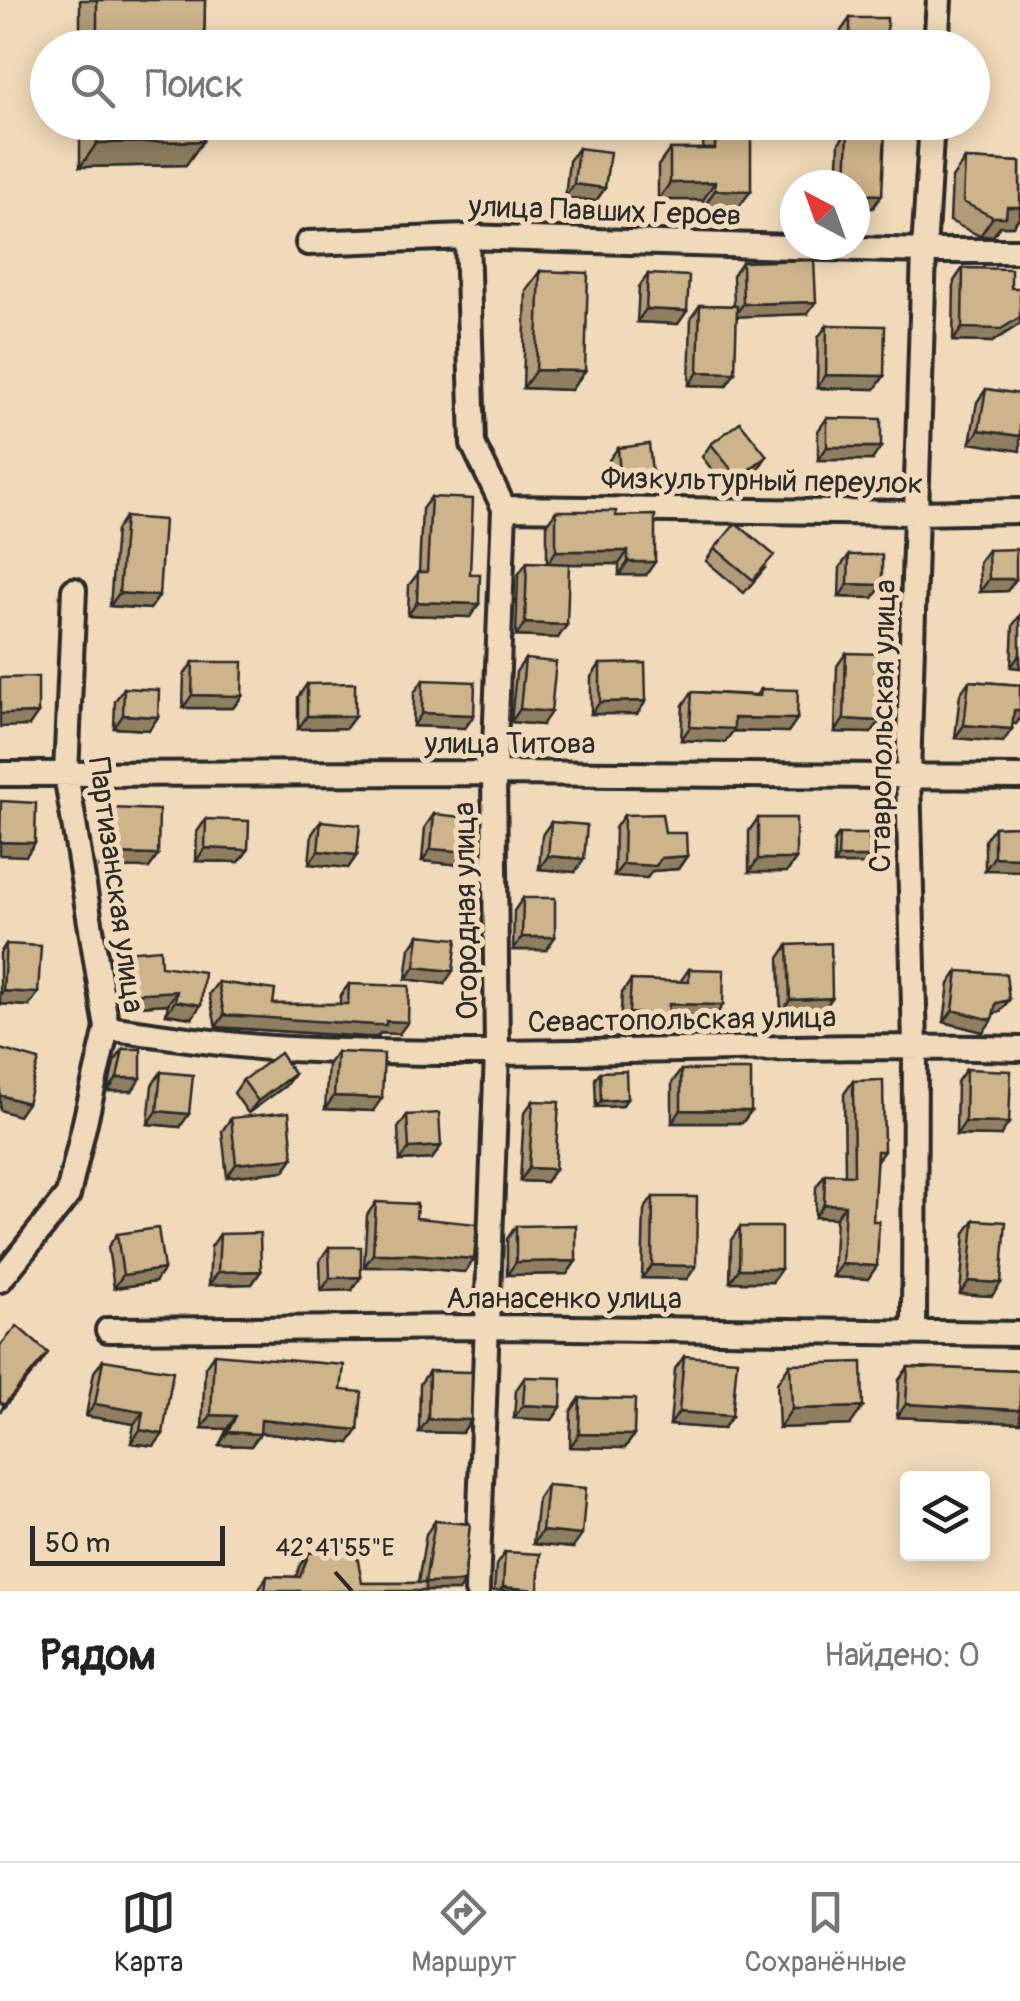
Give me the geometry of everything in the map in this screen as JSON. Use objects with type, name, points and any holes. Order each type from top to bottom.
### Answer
[{"type":"street","points":[[937,30],[939,0]]},
{"type":"street","name":"Ставропольская улица","points":[[914,1332],[915,1046],[908,775],[931,140]]},
{"type":"street","name":"улица Павших Героев","points":[[308,244],[467,236],[1020,251]]},
{"type":"street","name":"Огородная улица","points":[[467,236],[473,444],[504,508],[494,773],[497,1053],[477,1591]]},
{"type":"street","name":"Физкультурный переулок","points":[[504,508],[916,514],[1020,511]]},
{"type":"street","name":"Партизанская улица","points":[[0,1280],[68,1195],[107,1028],[66,774],[74,590]]},
{"type":"street","name":"улица Титова","points":[[0,774],[1020,777]]},
{"type":"street","name":"Севастопольская улица","points":[[107,1028],[271,1048],[497,1053],[915,1046],[1020,1049]]},
{"type":"street","name":"Аланасенко улица","points":[[108,1330],[488,1327],[1020,1334]]},
{"type":"building","points":[[97,0],[205,0],[204,30],[97,30]]},
{"type":"building","points":[[850,18],[887,18],[887,30],[850,30]]},
{"type":"building","points":[[97,140],[203,140],[203,141]]},
{"type":"building","points":[[715,140],[751,140],[751,191],[715,190],[715,182],[670,183],[670,149],[715,149]]},
{"type":"building","points":[[848,140],[885,140],[882,195],[870,195],[870,170],[847,170]]},
{"type":"building","points":[[578,148],[610,152],[605,188],[574,184]]},
{"type":"building","points":[[965,159],[1020,162],[1020,207],[1007,207],[1006,217],[993,217],[963,202]]},
{"type":"building","points":[[814,260],[816,302],[743,304],[742,262]]},
{"type":"building","points":[[963,268],[1011,269],[1011,288],[1020,288],[1020,317],[1001,329],[962,328]]},
{"type":"building","points":[[540,271],[588,273],[585,371],[536,370]]},
{"type":"building","points":[[648,274],[689,276],[687,311],[646,309]]},
{"type":"building","points":[[700,305],[737,306],[735,373],[698,372]]},
{"type":"building","points":[[827,325],[885,326],[884,376],[826,375]]},
{"type":"building","points":[[986,389],[1020,394],[1020,436],[979,430]]},
{"type":"building","points":[[827,418],[881,419],[881,447],[827,447]]},
{"type":"building","points":[[740,422],[767,456],[738,478],[711,444]]},
{"type":"building","points":[[649,444],[652,472],[620,476],[618,448]]},
{"type":"building","points":[[431,497],[473,499],[470,574],[480,574],[479,604],[417,602],[418,572],[427,572]]},
{"type":"building","points":[[556,511],[655,515],[655,562],[628,562],[628,551],[556,551]]},
{"type":"building","points":[[125,517],[164,520],[159,596],[119,593]]},
{"type":"building","points":[[736,523],[774,555],[753,580],[715,548]]},
{"type":"building","points":[[1016,549],[1016,579],[989,579],[988,550]]},
{"type":"building","points":[[849,555],[882,555],[882,585],[848,584]]},
{"type":"building","points":[[527,562],[569,564],[567,625],[525,623]]},
{"type":"building","points":[[846,653],[882,654],[880,721],[844,719]]},
{"type":"building","points":[[525,659],[556,662],[551,712],[520,709]]},
{"type":"building","points":[[193,662],[243,662],[242,696],[192,695]]},
{"type":"building","points":[[645,663],[646,701],[600,702],[600,664]]},
{"type":"building","points":[[38,677],[38,713],[0,714],[0,678]]},
{"type":"building","points":[[423,680],[475,682],[474,715],[422,713]]},
{"type":"building","points":[[969,681],[1020,685],[1020,710],[1014,710],[1012,729],[964,725]]},
{"type":"building","points":[[355,683],[355,716],[307,716],[307,684]]},
{"type":"building","points":[[124,688],[159,690],[158,717],[123,715]]},
{"type":"building","points":[[761,689],[798,690],[797,719],[734,718],[734,729],[690,727],[692,692],[760,696]]},
{"type":"building","points":[[1,801],[36,803],[35,843],[0,842]]},
{"type":"building","points":[[110,808],[159,810],[158,855],[109,854]]},
{"type":"building","points":[[434,814],[472,818],[470,852],[431,849]]},
{"type":"building","points":[[662,814],[665,833],[686,833],[687,856],[661,858],[656,866],[623,864],[624,815]]},
{"type":"building","points":[[758,818],[796,818],[796,859],[758,859]]},
{"type":"building","points":[[206,819],[249,821],[248,850],[205,848]]},
{"type":"building","points":[[321,821],[360,825],[357,855],[318,851]]},
{"type":"building","points":[[551,822],[587,825],[584,859],[548,856]]},
{"type":"building","points":[[1020,826],[1020,858],[994,857],[994,827]]},
{"type":"building","points":[[839,834],[869,834],[869,857],[838,857]]},
{"type":"building","points":[[523,898],[555,898],[555,937],[522,937]]},
{"type":"building","points":[[419,935],[457,939],[453,971],[415,967]]},
{"type":"building","points":[[831,943],[832,998],[790,1000],[788,945]]},
{"type":"building","points":[[6,944],[41,946],[38,993],[3,991]]},
{"type":"building","points":[[160,949],[161,966],[204,972],[201,1005],[175,1001],[177,991],[128,994],[125,952]]},
{"type":"building","points":[[689,969],[724,970],[723,1005],[669,1004],[668,1015],[629,1013],[631,980],[689,982]]},
{"type":"building","points":[[958,971],[1006,974],[1009,1000],[996,1003],[992,1020],[953,1010]]},
{"type":"building","points":[[218,982],[275,990],[273,1004],[348,1004],[349,984],[409,986],[408,1022],[375,1025],[224,1015]]},
{"type":"building","points":[[0,1049],[39,1060],[27,1103],[0,1095]]},
{"type":"building","points":[[123,1049],[141,1049],[141,1078],[117,1078]]},
{"type":"building","points":[[337,1052],[384,1054],[382,1098],[334,1096]]},
{"type":"building","points":[[280,1053],[294,1074],[258,1101],[243,1080]]},
{"type":"building","points":[[966,1069],[1011,1071],[1009,1123],[965,1122]]},
{"type":"building","points":[[681,1070],[751,1070],[751,1111],[681,1110]]},
{"type":"building","points":[[626,1071],[627,1099],[601,1101],[600,1072]]},
{"type":"building","points":[[161,1072],[193,1075],[189,1114],[157,1111]]},
{"type":"building","points":[[883,1080],[884,1151],[877,1151],[873,1221],[879,1221],[877,1266],[842,1264],[845,1205],[824,1204],[825,1174],[854,1175],[853,1081]]},
{"type":"building","points":[[533,1101],[559,1102],[555,1169],[529,1168]]},
{"type":"building","points":[[289,1112],[293,1158],[236,1164],[231,1118]]},
{"type":"building","points":[[439,1113],[441,1146],[409,1148],[407,1115]]},
{"type":"building","points":[[653,1197],[697,1197],[696,1266],[652,1265]]},
{"type":"building","points":[[376,1202],[417,1204],[416,1218],[477,1224],[474,1259],[373,1254]]},
{"type":"building","points":[[974,1220],[1006,1222],[1001,1283],[969,1281]]},
{"type":"building","points":[[576,1225],[576,1261],[516,1262],[516,1226]]},
{"type":"building","points":[[740,1227],[781,1227],[781,1269],[739,1269]]},
{"type":"building","points":[[158,1228],[164,1269],[123,1275],[117,1234]]},
{"type":"building","points":[[260,1233],[261,1271],[218,1272],[220,1234]]},
{"type":"building","points":[[329,1247],[361,1247],[361,1277],[330,1278]]},
{"type":"building","points":[[17,1326],[48,1353],[4,1405],[0,1402],[0,1346]]},
{"type":"building","points":[[214,1354],[344,1365],[341,1390],[362,1392],[358,1430],[261,1420],[260,1434],[228,1432],[236,1416],[211,1415]]},
{"type":"building","points":[[684,1356],[737,1360],[732,1416],[679,1412]]},
{"type":"building","points":[[103,1360],[173,1371],[163,1434],[140,1430],[143,1412],[95,1404]]},
{"type":"building","points":[[862,1362],[863,1407],[792,1409],[790,1364]]},
{"type":"building","points":[[908,1367],[1020,1371],[1020,1410],[906,1404]]},
{"type":"building","points":[[429,1371],[472,1372],[471,1420],[428,1419]]},
{"type":"building","points":[[525,1377],[562,1378],[561,1407],[523,1405]]},
{"type":"building","points":[[580,1398],[635,1399],[634,1435],[579,1434]]},
{"type":"building","points":[[547,1485],[586,1488],[582,1535],[542,1531]]},
{"type":"building","points":[[435,1521],[470,1524],[464,1582],[425,1583]]},
{"type":"building","points":[[356,1550],[362,1583],[425,1583],[425,1591],[265,1591],[267,1576],[300,1577],[309,1553]]},
{"type":"building","points":[[505,1552],[540,1554],[538,1590],[503,1587]]}]
